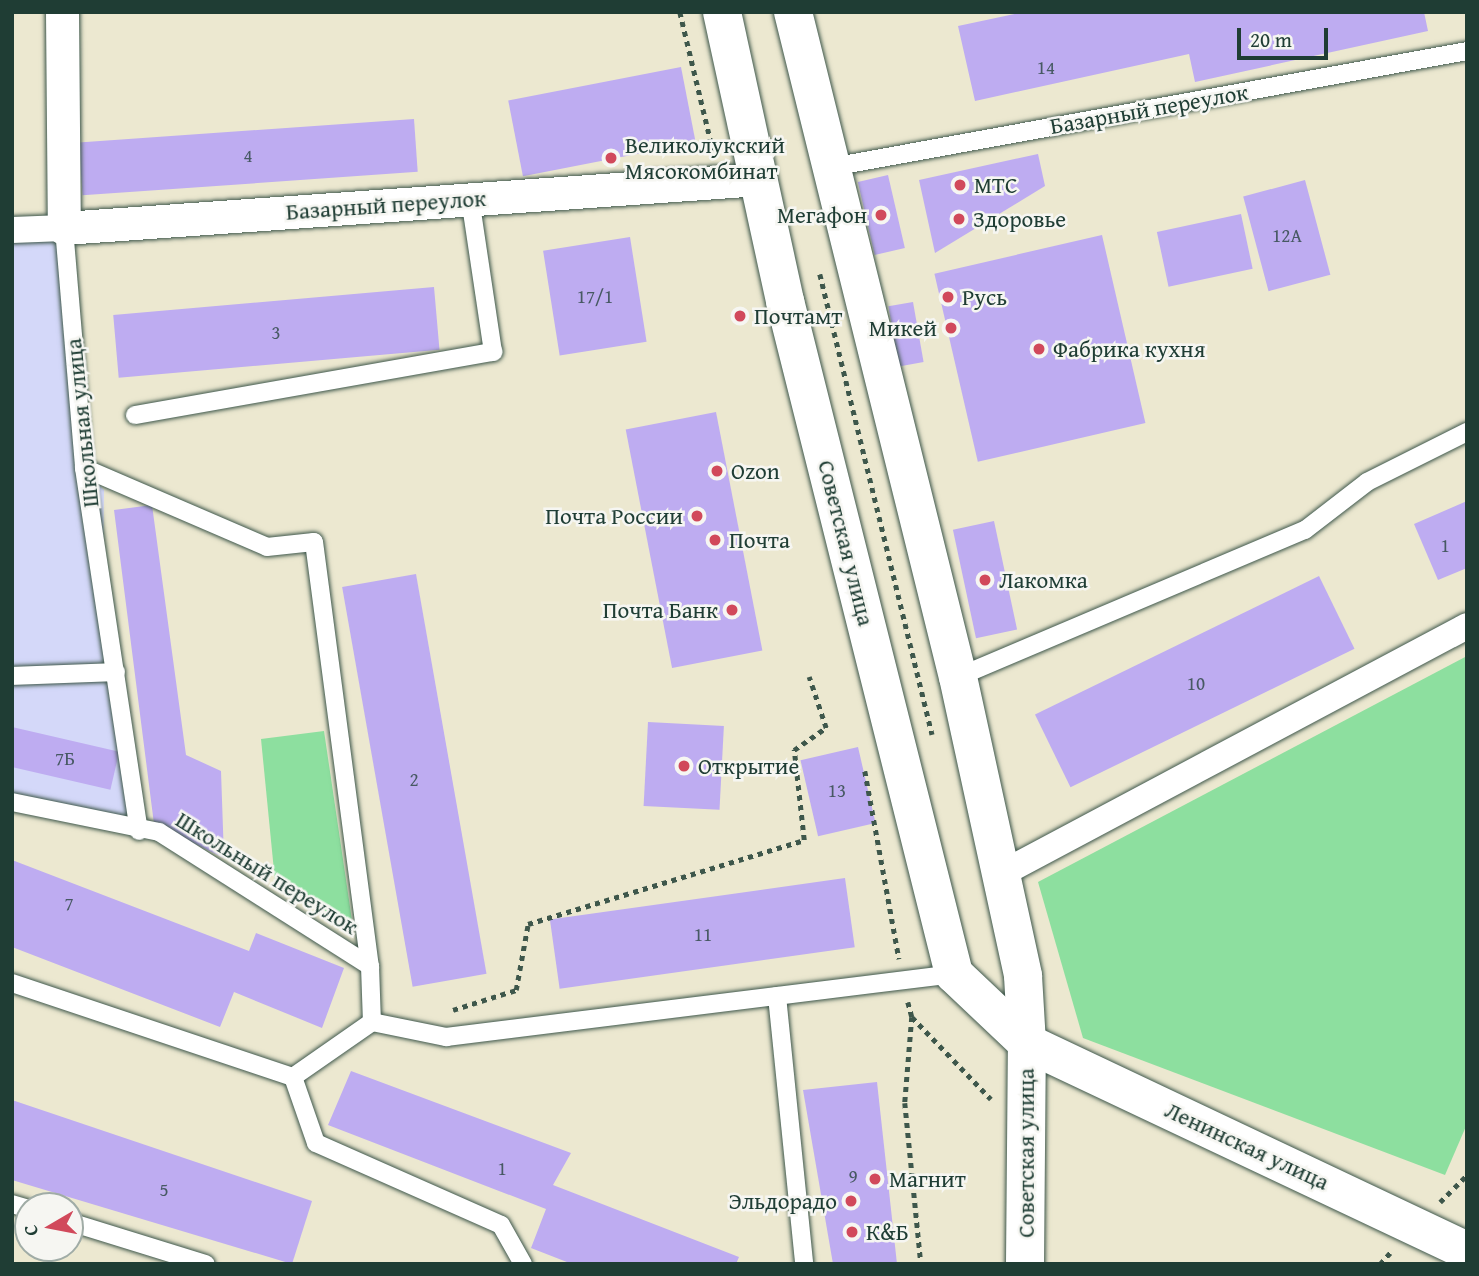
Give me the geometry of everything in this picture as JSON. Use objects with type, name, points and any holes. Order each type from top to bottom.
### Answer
[{"type":"main road","name":"Советская улица","points":[[722,12],[785,301],[954,974],[1027,1043]]},
{"type":"main road","name":"Советская улица","points":[[793,12],[958,677],[1028,1002],[1026,1264]]},
{"type":"main road","name":"Ленинская улица","points":[[1027,1043],[1467,1251]]},
{"type":"street","name":"Школьная улица","points":[[62,12],[64,228]]},
{"type":"street","name":"Базарный переулок","points":[[12,230],[759,178]]},
{"type":"street","points":[[1001,874],[1467,626]]},
{"type":"lane","name":"Базарный переулок","points":[[832,167],[1467,51]]},
{"type":"lane","points":[[135,415],[493,352],[470,199]]},
{"type":"lane","name":"Школьная улица","points":[[64,228],[83,468],[139,831]]},
{"type":"lane","points":[[958,677],[1305,530],[1367,482],[1467,432]]},
{"type":"lane","points":[[83,468],[267,547],[314,542],[370,966],[372,1022]]},
{"type":"lane","points":[[12,676],[116,672]]},
{"type":"lane","name":"Школьный переулок","points":[[12,802],[139,831],[159,832],[370,966]]},
{"type":"lane","points":[[293,1077],[372,1022],[446,1037],[954,974]]},
{"type":"lane","points":[[12,983],[293,1077]]},
{"type":"lane","points":[[777,996],[804,1264]]},
{"type":"lane","points":[[293,1077],[316,1143],[501,1225],[523,1264]]},
{"type":"lane","points":[[84,1226],[206,1264]]},
{"type":"path","points":[[680,12],[715,157]]},
{"type":"path","points":[[816,260],[934,741]]},
{"type":"path","points":[[445,1012],[516,989],[528,923],[804,840],[794,750],[826,728],[809,677]]},
{"type":"path","points":[[864,764],[901,967]]},
{"type":"path","points":[[906,992],[912,1017],[905,1103],[921,1264]]},
{"type":"path","points":[[912,1017],[993,1101],[992,1114]]},
{"type":"path","points":[[1437,1206],[1447,1210]]},
{"type":"shaded area","points":[[64,228],[84,468],[104,490],[103,581],[139,831],[12,802],[12,230]]},
{"type":"green space","points":[[1467,656],[1467,1124],[1445,1175],[1083,1038],[1038,882]]},
{"type":"green space","points":[[324,731],[353,927],[275,881],[261,739]]},
{"type":"building","points":[[1024,12],[1424,12],[1428,31],[1195,82],[1189,54],[975,101],[958,26]]},
{"type":"building","points":[[681,67],[696,143],[523,176],[508,101]]},
{"type":"building","points":[[414,119],[418,172],[83,195],[79,142]]},
{"type":"building","name":"Здоровье","points":[[1038,154],[1045,186],[935,253],[919,180]]},
{"type":"building","name":"Мегафон","points":[[888,175],[905,248],[875,255],[858,182]]},
{"type":"building","points":[[1305,180],[1330,275],[1269,291],[1243,197]]},
{"type":"building","points":[[1241,214],[1253,269],[1169,287],[1157,232]]},
{"type":"building","name":"Фабрика кухня","points":[[1102,235],[1145,423],[978,462],[934,274]]},
{"type":"building","points":[[630,237],[647,342],[560,355],[543,251]]},
{"type":"building","points":[[434,287],[439,350],[119,378],[113,315]]},
{"type":"building","points":[[913,302],[924,362],[899,366],[888,306]]},
{"type":"building","points":[[716,412],[762,651],[672,668],[626,430]]},
{"type":"building","points":[[1467,501],[1467,568],[1438,580],[1414,524]]},
{"type":"building","points":[[152,505],[186,755],[221,771],[224,858],[154,824],[114,510]]},
{"type":"building","name":"Лакомка","points":[[994,521],[1017,630],[976,638],[953,530]]},
{"type":"building","points":[[416,574],[487,974],[413,987],[342,587]]},
{"type":"building","points":[[1319,576],[1355,649],[1070,787],[1035,715]]},
{"type":"building","name":"Открытие","points":[[648,722],[724,726],[719,810],[644,806]]},
{"type":"building","points":[[12,727],[119,752],[110,790],[12,767]]},
{"type":"building","points":[[858,747],[876,823],[818,836],[801,760]]},
{"type":"building","points":[[12,860],[249,951],[256,933],[344,968],[322,1028],[234,992],[220,1027],[12,947]]},
{"type":"building","points":[[845,878],[855,947],[560,989],[550,919]]},
{"type":"building","points":[[351,1071],[571,1153],[553,1185],[739,1257],[736,1264],[572,1264],[531,1248],[546,1209],[328,1125]]},
{"type":"building","points":[[877,1082],[897,1264],[833,1264],[803,1090]]},
{"type":"building","points":[[12,1100],[312,1201],[292,1264],[84,1202],[84,1192],[52,1192],[12,1180]]},
{"type":"place","name":"Великолукский Мясокомбинат","points":[[611,158]]},
{"type":"place","name":"МТС","points":[[960,185]]},
{"type":"place","name":"Мегафон","points":[[881,215]]},
{"type":"place","name":"Здоровье","points":[[959,219]]},
{"type":"place","name":"Русь","points":[[948,297]]},
{"type":"place","name":"Почтамт","points":[[740,316]]},
{"type":"place","name":"Микей","points":[[951,328]]},
{"type":"place","name":"Фабрика кухня","points":[[1039,349]]},
{"type":"place","name":"Ozon","points":[[717,471]]},
{"type":"place","name":"Почта России","points":[[697,516]]},
{"type":"place","name":"Почта","points":[[715,540]]},
{"type":"place","name":"Лакомка","points":[[985,580]]},
{"type":"place","name":"Почта Банк","points":[[732,610]]},
{"type":"place","name":"Открытие","points":[[684,766]]},
{"type":"place","name":"Магнит","points":[[875,1179]]},
{"type":"place","name":"Эльдорадо","points":[[851,1201]]},
{"type":"place","name":"К&Б","points":[[852,1232]]}]
